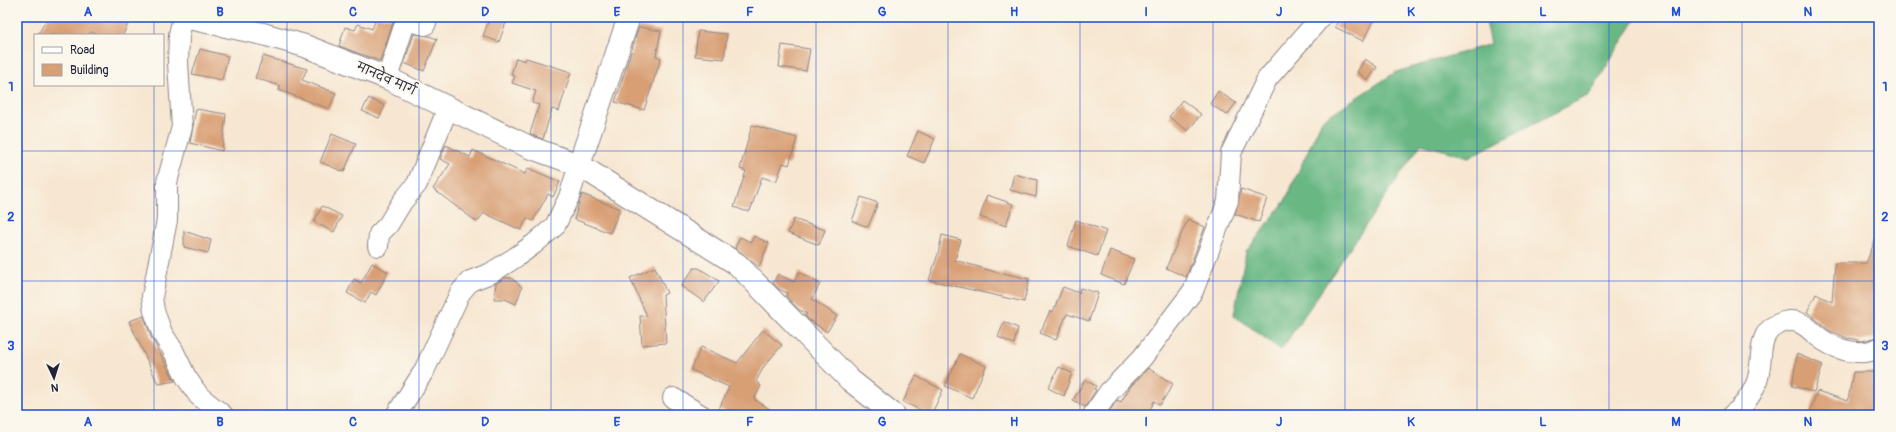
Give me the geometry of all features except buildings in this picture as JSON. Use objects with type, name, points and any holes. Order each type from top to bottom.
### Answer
[{"type":"main road","name":"मानदेव मार्ग","points":[[184,17],[263,34],[305,46],[387,78],[529,147],[579,165],[737,264],[850,380],[894,415]]},
{"type":"main road","points":[[579,165],[629,17]]},
{"type":"street","points":[[184,17],[180,35],[178,63],[182,127],[167,182],[167,220],[152,297],[154,312],[162,333],[174,350],[186,377],[199,396],[223,415]]},
{"type":"street","points":[[387,78],[406,20],[426,25],[428,17]]},
{"type":"street","points":[[1094,415],[1109,392],[1142,358],[1193,291],[1228,201],[1231,153],[1267,79],[1321,17]]},
{"type":"street","points":[[378,246],[379,234],[388,225],[402,202],[417,184],[448,108]]},
{"type":"street","points":[[396,415],[424,371],[460,294],[470,281],[491,273],[516,257],[534,244],[554,226],[569,197],[579,165]]},
{"type":"street","points":[[1732,415],[1740,409],[1757,384],[1763,341],[1768,330],[1778,324],[1789,321],[1799,322],[1838,349],[1847,351],[1863,351],[1879,348]]},
{"type":"street","points":[[673,398],[701,415]]},
{"type":"green space","points":[[1485,17],[1637,17],[1589,95],[1469,157],[1421,144],[1281,350],[1234,315],[1246,252],[1285,201],[1322,120],[1396,72],[1491,44]]}]
